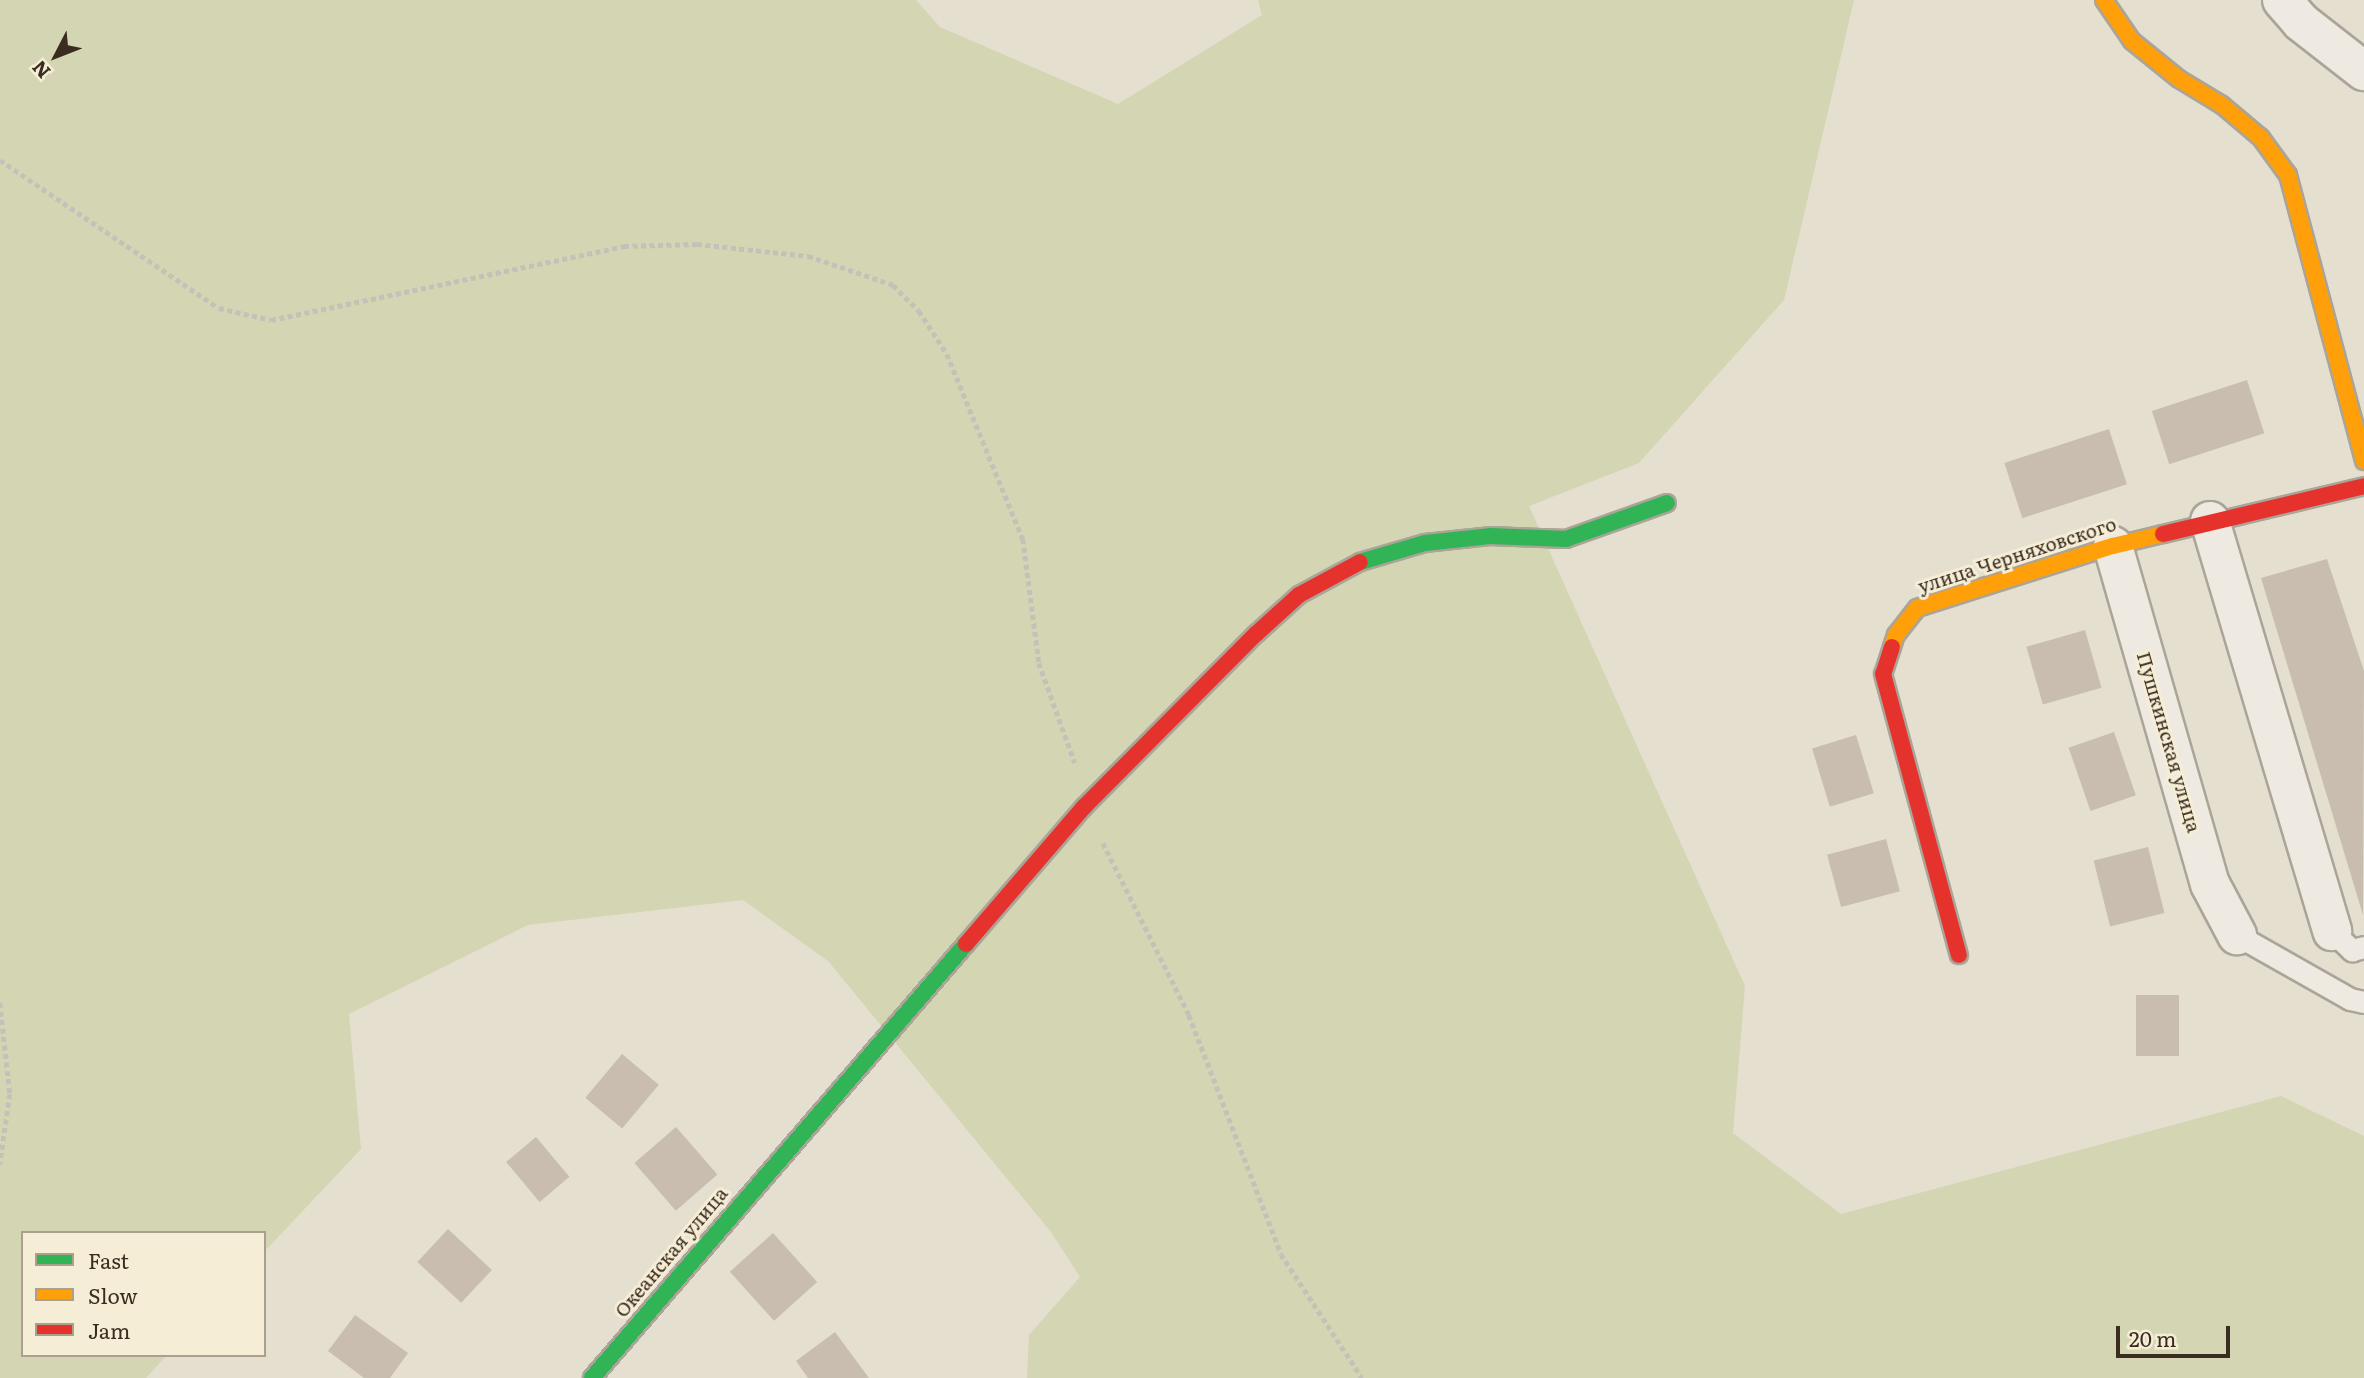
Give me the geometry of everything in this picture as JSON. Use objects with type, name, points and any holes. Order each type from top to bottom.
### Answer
[{"type":"street","points":[[2104,0],[2132,41],[2179,79],[2222,105],[2261,138],[2288,176],[2364,461]]},
{"type":"street","points":[[2282,0],[2301,22],[2364,71]]},
{"type":"street","name":"улица Черняховского","points":[[1959,955],[1882,674],[1896,635],[1917,608],[2113,545],[2210,520],[2364,486]]},
{"type":"street","name":"Океанская улица","points":[[592,1378],[782,1153],[1084,807],[1256,634],[1299,596],[1363,560],[1425,543],[1490,536],[1566,539],[1667,503]]},
{"type":"street","points":[[2210,520],[2348,939]]},
{"type":"street","name":"Пушкинская улица","points":[[2113,545],[2210,884],[2237,935]]},
{"type":"lane","points":[[2237,935],[2350,999],[2364,1002]]},
{"type":"path","points":[[0,159],[219,308],[271,320],[624,246],[697,244],[808,256],[893,285],[919,311],[947,354],[1023,539],[1039,663],[1073,752],[1084,807],[1189,1015],[1281,1254],[1362,1378]]},
{"type":"path","points":[[0,1003],[10,1094],[0,1164]]},
{"type":"green space","points":[[0,0],[916,0],[940,27],[1118,104],[1262,15],[1258,0],[1854,0],[1784,300],[1639,463],[1529,506],[1745,986],[1733,1133],[1841,1214],[2281,1096],[2364,1136],[2364,1378],[1027,1378],[1029,1335],[1080,1277],[1051,1232],[828,961],[743,900],[528,925],[349,1014],[361,1149],[266,1250],[266,1231],[21,1231],[21,1357],[165,1357],[146,1378],[0,1378]]},
{"type":"building","points":[[2247,380],[2264,433],[2169,464],[2152,411]]},
{"type":"building","points":[[2109,429],[2127,484],[2022,518],[2004,463]]},
{"type":"building","points":[[2327,559],[2364,671],[2363,915],[2261,578]]},
{"type":"building","points":[[2085,630],[2102,688],[2043,704],[2026,647]]},
{"type":"building","points":[[2114,732],[2136,795],[2090,811],[2069,748]]},
{"type":"building","points":[[1856,735],[1874,793],[1830,807],[1812,748]]},
{"type":"building","points":[[1886,839],[1900,891],[1841,907],[1827,855]]},
{"type":"building","points":[[2148,847],[2164,913],[2110,927],[2094,861]]},
{"type":"building","points":[[2136,995],[2179,995],[2179,1056],[2136,1056]]},
{"type":"building","points":[[622,1054],[659,1085],[622,1129],[585,1098]]},
{"type":"building","points":[[676,1127],[717,1175],[676,1211],[634,1163]]},
{"type":"building","points":[[536,1137],[569,1177],[540,1202],[506,1162]]},
{"type":"building","points":[[448,1229],[492,1270],[461,1303],[417,1262]]},
{"type":"building","points":[[773,1233],[817,1282],[774,1321],[730,1272]]},
{"type":"building","points":[[355,1315],[408,1353],[390,1378],[364,1378],[328,1351]]},
{"type":"building","points":[[835,1332],[869,1378],[808,1378],[796,1361]]},
{"type":"traffic: fast","points":[[1360,562],[1425,543],[1490,536],[1566,539],[1667,503]]},
{"type":"traffic: fast","points":[[592,1378],[966,944]]},
{"type":"traffic: slow","points":[[2104,0],[2132,41],[2179,79],[2222,105],[2261,138],[2288,175],[2364,461]]},
{"type":"traffic: slow","points":[[1892,647],[1896,635],[1917,608],[2113,546],[2163,534]]},
{"type":"traffic: jam","points":[[2163,534],[2364,486]]},
{"type":"traffic: jam","points":[[966,944],[1084,807],[1256,634],[1299,595],[1360,562]]},
{"type":"traffic: jam","points":[[1892,647],[1883,674],[1959,955]]}]
